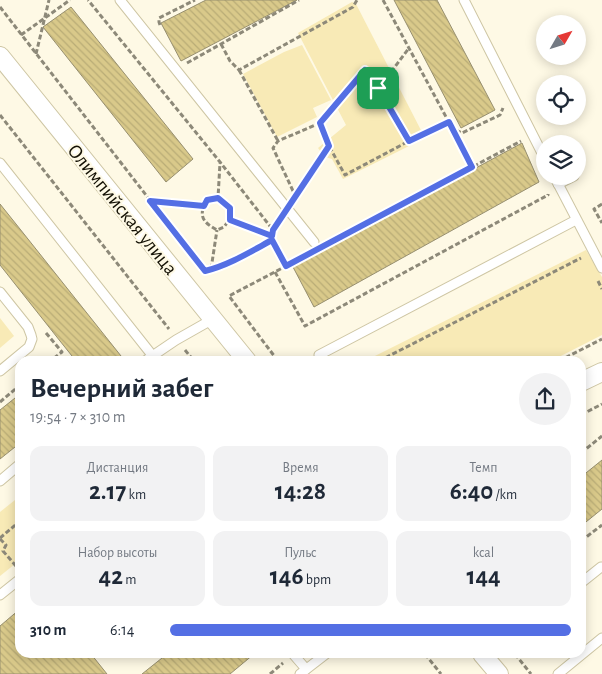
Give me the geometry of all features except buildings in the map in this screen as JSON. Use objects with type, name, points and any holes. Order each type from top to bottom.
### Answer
[{"type":"street","name":"Олимпийская улица","points":[[0,56],[243,356]]},
{"type":"street","points":[[586,380],[602,372]]},
{"type":"street","points":[[485,658],[499,674]]},
{"type":"lane","points":[[120,0],[317,245]]},
{"type":"lane","points":[[464,0],[536,141]]},
{"type":"lane","points":[[0,163],[152,355],[213,319]]},
{"type":"lane","points":[[558,185],[602,268]]},
{"type":"lane","points":[[319,355],[576,220]]},
{"type":"lane","points":[[0,292],[28,327],[32,335],[29,347],[19,356]]},
{"type":"lane","points":[[0,371],[15,359]]},
{"type":"lane","points":[[0,481],[15,468]]},
{"type":"lane","points":[[586,579],[602,567]]},
{"type":"lane","points":[[0,596],[15,583]]},
{"type":"lane","points":[[586,651],[602,638]]},
{"type":"lane","points":[[295,658],[303,672],[321,658]]},
{"type":"lane","points":[[558,674],[578,658]]},
{"type":"path","points":[[36,54],[49,0]]},
{"type":"path","points":[[21,35],[70,0]]},
{"type":"path","points":[[88,0],[273,230]]},
{"type":"path","points":[[163,30],[159,18],[195,0]]},
{"type":"path","points":[[184,64],[299,0]]},
{"type":"path","points":[[239,70],[353,7],[356,0]]},
{"type":"path","points":[[383,0],[472,167]]},
{"type":"path","points":[[0,7],[205,271],[248,254],[272,238]]},
{"type":"path","points":[[221,44],[230,61],[239,70],[278,141]]},
{"type":"path","points":[[378,88],[409,48]]},
{"type":"path","points":[[296,196],[273,148],[278,141],[320,123],[365,70],[378,88],[409,141]]},
{"type":"path","points":[[452,128],[462,133],[500,115],[505,106]]},
{"type":"path","points":[[0,115],[167,325],[176,340]]},
{"type":"path","points":[[320,123],[329,146],[345,176],[409,141],[449,122]]},
{"type":"path","points":[[317,245],[522,140],[526,148]]},
{"type":"path","points":[[286,266],[272,238],[273,230],[329,146]]},
{"type":"path","points":[[218,198],[220,162]]},
{"type":"path","points":[[275,272],[305,326],[548,195],[544,187]]},
{"type":"path","points":[[218,198],[230,208],[230,220],[224,227],[217,230],[209,226],[202,218],[202,209],[207,200],[218,198]]},
{"type":"path","points":[[150,201],[204,206]]},
{"type":"path","points":[[602,204],[594,209],[602,223]]},
{"type":"path","points":[[230,220],[272,238]]},
{"type":"path","points":[[211,270],[217,230]]},
{"type":"path","points":[[274,356],[229,296],[312,253]]},
{"type":"path","points":[[388,356],[584,257]]},
{"type":"path","points":[[598,281],[602,290]]},
{"type":"path","points":[[568,356],[602,338]]},
{"type":"path","points":[[0,402],[15,389]]},
{"type":"path","points":[[586,412],[602,404]]},
{"type":"path","points":[[586,449],[602,436]]},
{"type":"path","points":[[586,537],[602,525]]},
{"type":"path","points":[[15,526],[0,539],[6,545],[4,550],[15,564]]},
{"type":"path","points":[[428,658],[441,674]]},
{"type":"path","points":[[517,658],[531,674]]},
{"type":"path","points":[[272,673],[285,662]]},
{"type":"shaded area","points":[[352,2],[356,4],[425,138],[343,179],[332,159],[325,157],[318,148],[346,125],[298,33]]},
{"type":"shaded area","points":[[302,45],[331,100],[313,108],[317,117],[277,137],[243,74],[284,52]]},
{"type":"shaded area","points":[[586,250],[602,277],[602,335],[561,356],[375,356]]},
{"type":"shaded area","points":[[0,318],[14,336],[0,348]]},
{"type":"shaded area","points":[[15,500],[15,564],[0,576],[0,512]]},
{"type":"route","points":[[365,70],[378,88],[409,141],[449,122],[472,167],[286,266],[272,240],[248,254],[205,271],[150,201],[204,206],[207,200],[218,198],[230,208],[230,220],[272,236],[273,230],[329,146],[320,123],[365,70]]}]
